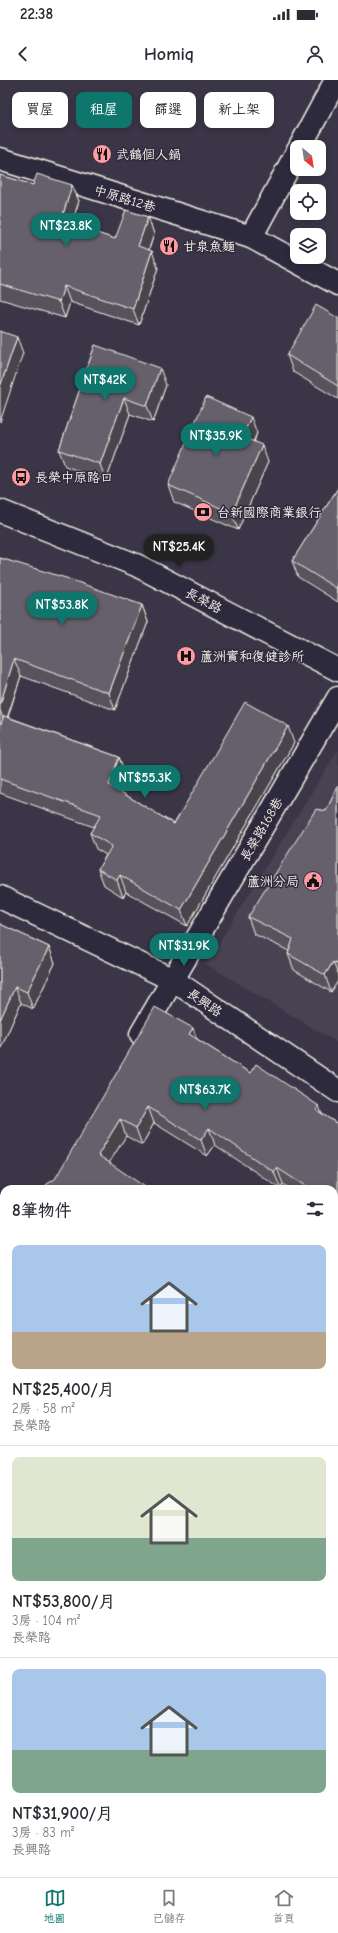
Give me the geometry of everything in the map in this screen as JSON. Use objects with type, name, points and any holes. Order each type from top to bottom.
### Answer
[{"type":"street","points":[[304,140],[336,80]]},
{"type":"street","name":"中原路12巷","points":[[0,159],[251,237],[338,284]]},
{"type":"street","points":[[251,237],[290,165]]},
{"type":"street","name":"長榮路","points":[[0,511],[136,565],[338,670]]},
{"type":"street","name":"長榮路168巷","points":[[129,1054],[338,698]]},
{"type":"street","name":"長興路","points":[[0,897],[173,980],[338,1091]]},
{"type":"shaded area","points":[[338,750],[338,1043],[206,964]]},
{"type":"building","points":[[37,174],[72,185],[61,221],[115,239],[126,210],[148,217],[138,246],[152,251],[133,309],[64,286],[59,302],[0,284],[0,175],[33,185]]},
{"type":"building","points":[[316,305],[338,318],[338,386],[287,355]]},
{"type":"building","points":[[0,331],[17,337],[0,387]]},
{"type":"building","points":[[95,345],[160,368],[147,406],[124,398],[100,464],[59,450]]},
{"type":"building","points":[[206,397],[251,417],[242,437],[262,445],[232,513],[168,485]]},
{"type":"building","points":[[338,488],[338,585],[336,588],[292,561]]},
{"type":"building","points":[[0,558],[66,578],[142,605],[109,693],[14,659],[0,705]]},
{"type":"building","points":[[245,702],[288,726],[181,910],[120,875],[117,880],[98,869],[112,846],[90,833],[101,815],[0,779],[0,726],[4,716],[119,757],[109,785],[174,824]]},
{"type":"building","name":"蘆洲分局","points":[[338,786],[338,965],[333,962],[325,975],[288,954],[293,939],[248,917],[316,809],[326,811]]},
{"type":"building","points":[[0,924],[49,947],[27,992],[15,987],[0,1020]]},
{"type":"building","points":[[155,1007],[193,1028],[189,1034],[250,1073],[256,1064],[319,1106],[316,1110],[338,1124],[338,1185],[304,1185],[277,1168],[274,1172],[209,1128],[201,1140],[148,1107],[136,1128],[120,1119],[98,1155],[142,1185],[46,1185],[55,1179]]},
{"type":"place","name":"武鶴個人鍋","points":[[102,154]]},
{"type":"place","name":"甘泉魚麵","points":[[169,246]]},
{"type":"place","name":"長榮中原路口","points":[[21,477]]},
{"type":"place","name":"台新國際商業銀行","points":[[203,512]]},
{"type":"place","name":"蘆洲實和復健診所","points":[[186,656]]},
{"type":"place","name":"蘆洲分局","points":[[313,881]]}]
